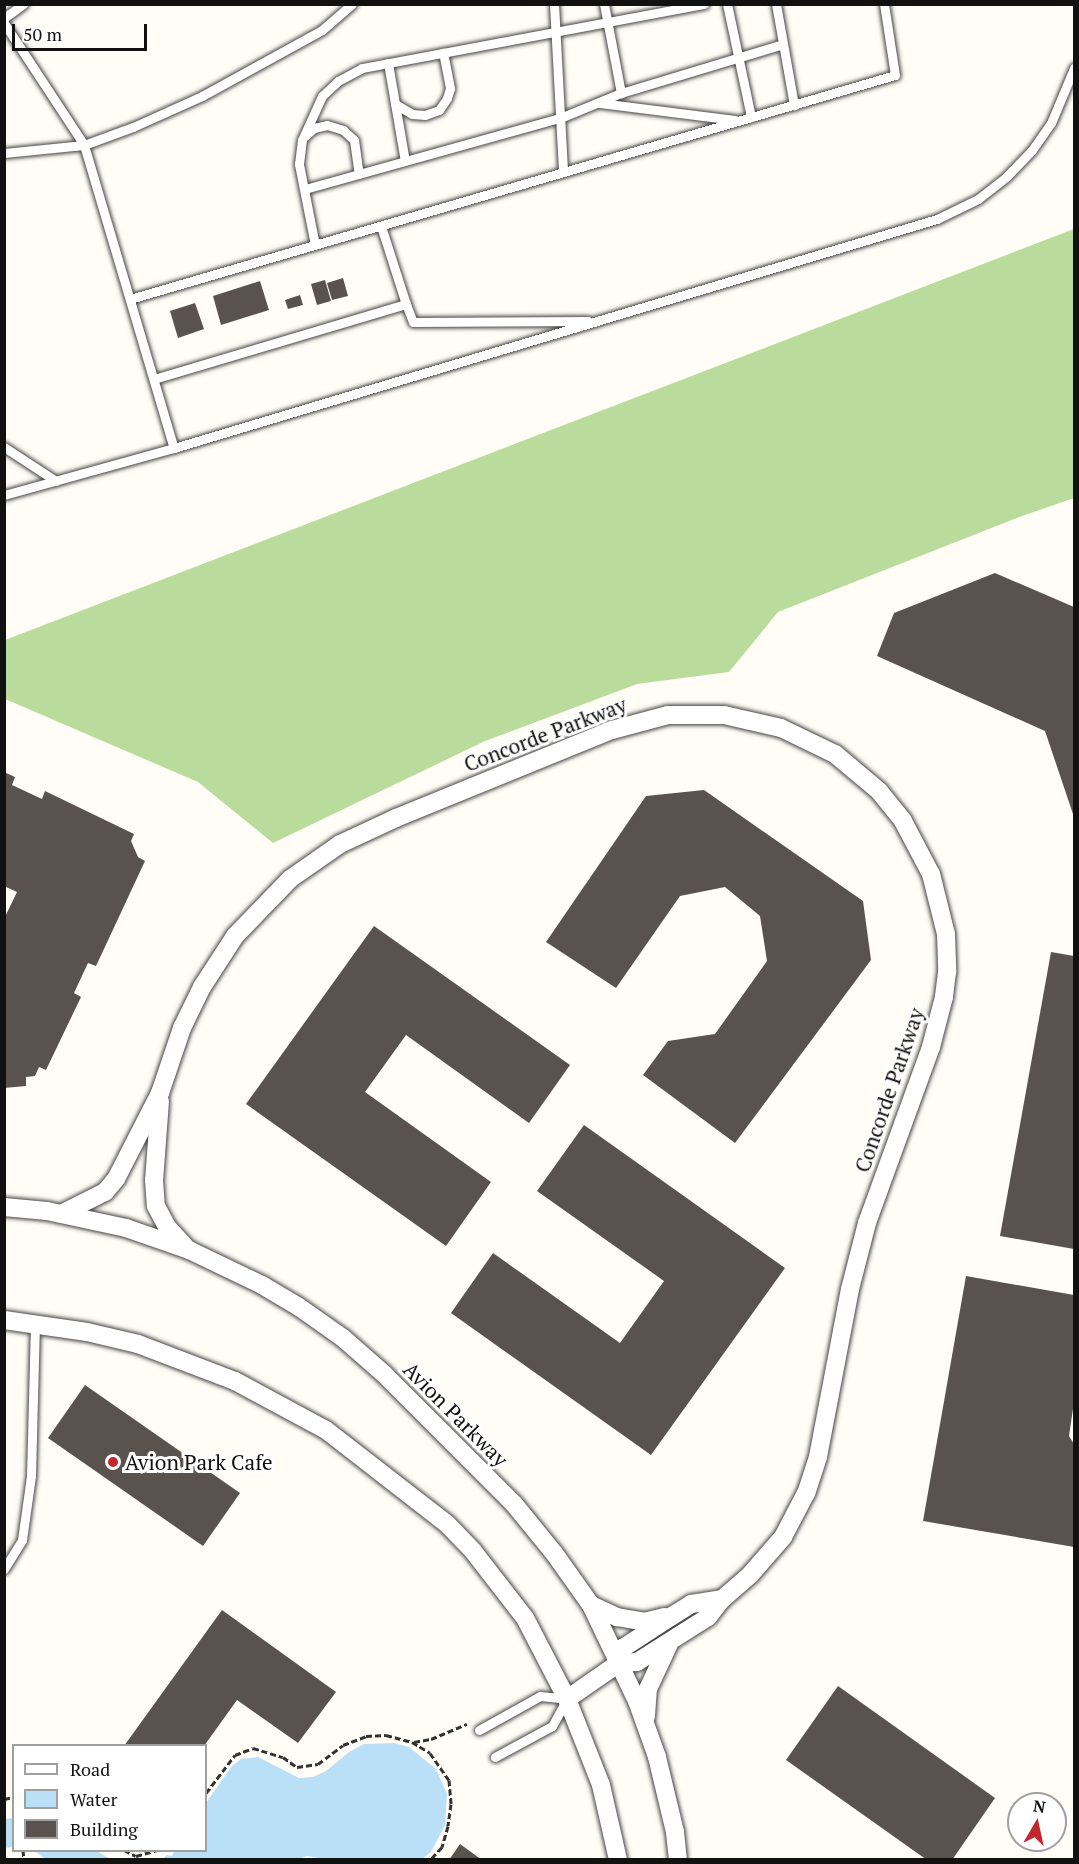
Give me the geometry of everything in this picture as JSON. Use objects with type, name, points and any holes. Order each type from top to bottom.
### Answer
[{"type":"street","name":"Concorde Parkway","points":[[62,1214],[105,1192],[116,1179],[160,1093],[182,1028],[196,997],[235,936],[265,902],[313,862],[340,844],[396,818],[612,730],[668,715],[724,715],[781,728],[835,754],[863,776],[903,820],[931,874],[942,910],[946,934],[944,997],[931,1047],[867,1223],[850,1288],[818,1457],[806,1493],[790,1527],[775,1548],[750,1575],[722,1599],[708,1617],[637,1662],[619,1663],[567,1699]]},
{"type":"street","name":"Concorde Parkway","points":[[160,1093],[154,1180],[156,1206],[167,1227],[189,1250]]},
{"type":"street","name":"Avion Parkway","points":[[4,1207],[62,1214],[126,1228],[189,1250],[262,1285],[299,1307],[343,1338],[384,1374],[514,1504],[554,1553],[591,1605],[646,1724],[657,1757],[675,1832],[678,1860]]},
{"type":"street","points":[[4,1320],[87,1332],[187,1360],[263,1395],[326,1430],[447,1524],[473,1551],[525,1618],[567,1699],[601,1785],[618,1860]]},
{"type":"street","name":"Concorde Parkway","points":[[619,1663],[623,1648],[691,1604],[722,1599]]},
{"type":"street","points":[[591,1605],[617,1617],[644,1622],[672,1616]]},
{"type":"street","points":[[646,1724],[648,1689],[659,1660],[672,1639]]},
{"type":"lane","points":[[4,18],[23,4]]},
{"type":"lane","points":[[4,153],[15,154],[84,145],[202,96],[322,30],[352,4]]},
{"type":"lane","points":[[554,4],[563,172]]},
{"type":"lane","points":[[604,4],[621,93]]},
{"type":"lane","points":[[315,245],[299,164],[302,140],[322,96],[338,81],[362,68],[704,4]]},
{"type":"lane","points":[[727,4],[736,58],[751,117]]},
{"type":"lane","points":[[776,4],[794,105]]},
{"type":"lane","points":[[130,298],[895,75],[884,4]]},
{"type":"lane","points":[[4,23],[84,145],[174,448]]},
{"type":"lane","points":[[305,189],[560,118],[621,93],[783,44]]},
{"type":"lane","points":[[395,104],[412,114],[425,115],[439,110],[450,88],[443,53]]},
{"type":"lane","points":[[388,63],[405,161]]},
{"type":"lane","points":[[4,495],[174,448],[937,219],[978,199],[1007,176],[1032,150],[1051,123],[1074,68]]},
{"type":"lane","points":[[598,103],[740,120]]},
{"type":"lane","points":[[302,140],[314,128],[327,125],[343,130],[354,140],[359,174]]},
{"type":"lane","points":[[4,160],[15,154]]},
{"type":"lane","points":[[381,226],[413,322],[601,321]]},
{"type":"lane","points":[[154,379],[406,304]]},
{"type":"lane","points":[[4,447],[56,481]]},
{"type":"lane","points":[[4,1569],[22,1540],[31,1476],[35,1323]]},
{"type":"lane","points":[[479,1730],[540,1696],[567,1699],[552,1726],[495,1757]]},
{"type":"path","points":[[412,1742],[431,1739],[472,1722]]},
{"type":"path","points":[[207,1792],[235,1755],[254,1748],[283,1757],[297,1767],[318,1764],[343,1745],[366,1736],[386,1736],[412,1742],[430,1753],[448,1780],[451,1804],[448,1826],[442,1847],[430,1860]]},
{"type":"path","points":[[126,1852],[136,1856],[153,1852]]},
{"type":"green space","points":[[1074,229],[1074,498],[1022,516],[778,612],[729,672],[637,684],[485,741],[273,843],[198,782],[5,699],[5,640]]},
{"type":"water","points":[[394,1743],[409,1747],[436,1769],[447,1794],[445,1825],[431,1852],[422,1859],[332,1860],[307,1856],[297,1860],[163,1859],[167,1855],[172,1856],[174,1852],[207,1852],[207,1802],[231,1767],[241,1759],[258,1757],[299,1778],[313,1777],[326,1771],[349,1752],[364,1744]]},
{"type":"water","points":[[12,1818],[12,1847],[5,1848],[5,1819]]},
{"type":"water","points":[[36,1852],[99,1852],[110,1859],[45,1859]]},
{"type":"building","points":[[343,278],[348,296],[332,300],[327,283]]},
{"type":"building","points":[[325,280],[331,301],[317,305],[311,284]]},
{"type":"building","points":[[260,281],[269,310],[221,325],[213,296]]},
{"type":"building","points":[[300,295],[303,305],[288,309],[285,300]]},
{"type":"building","points":[[195,303],[204,329],[178,338],[170,311]]},
{"type":"building","points":[[995,573],[1074,607],[1074,817],[1045,731],[877,656],[894,613]]},
{"type":"building","points":[[4,772],[15,777],[12,785],[42,799],[45,791],[134,834],[131,841],[138,857],[145,861],[96,966],[88,963],[74,993],[81,997],[46,1070],[39,1067],[35,1076],[26,1077],[26,1086],[4,1088],[4,919],[17,892],[4,886]]},
{"type":"building","points":[[704,790],[863,901],[871,960],[735,1143],[643,1075],[668,1041],[715,1034],[767,961],[760,916],[725,887],[680,896],[616,988],[546,942],[646,796]]},
{"type":"building","points":[[374,926],[570,1065],[529,1123],[406,1035],[365,1092],[491,1182],[446,1246],[246,1104]]},
{"type":"building","points":[[1051,952],[1074,956],[1074,1249],[1000,1236]]},
{"type":"building","points":[[584,1125],[785,1268],[651,1455],[451,1313],[493,1253],[620,1343],[664,1281],[537,1191]]},
{"type":"building","points":[[966,1276],[1074,1295],[1074,1402],[1069,1436],[1074,1444],[1074,1547],[923,1521]]},
{"type":"building","points":[[85,1385],[240,1493],[203,1546],[48,1438]]},
{"type":"building","points":[[222,1610],[336,1692],[298,1743],[237,1700],[205,1744],[125,1744]]},
{"type":"building","points":[[838,1686],[995,1798],[952,1860],[927,1860],[786,1760]]},
{"type":"building","points":[[460,1844],[482,1860],[449,1860]]},
{"type":"place","name":"Avion Park Cafe","points":[[113,1462]]}]
